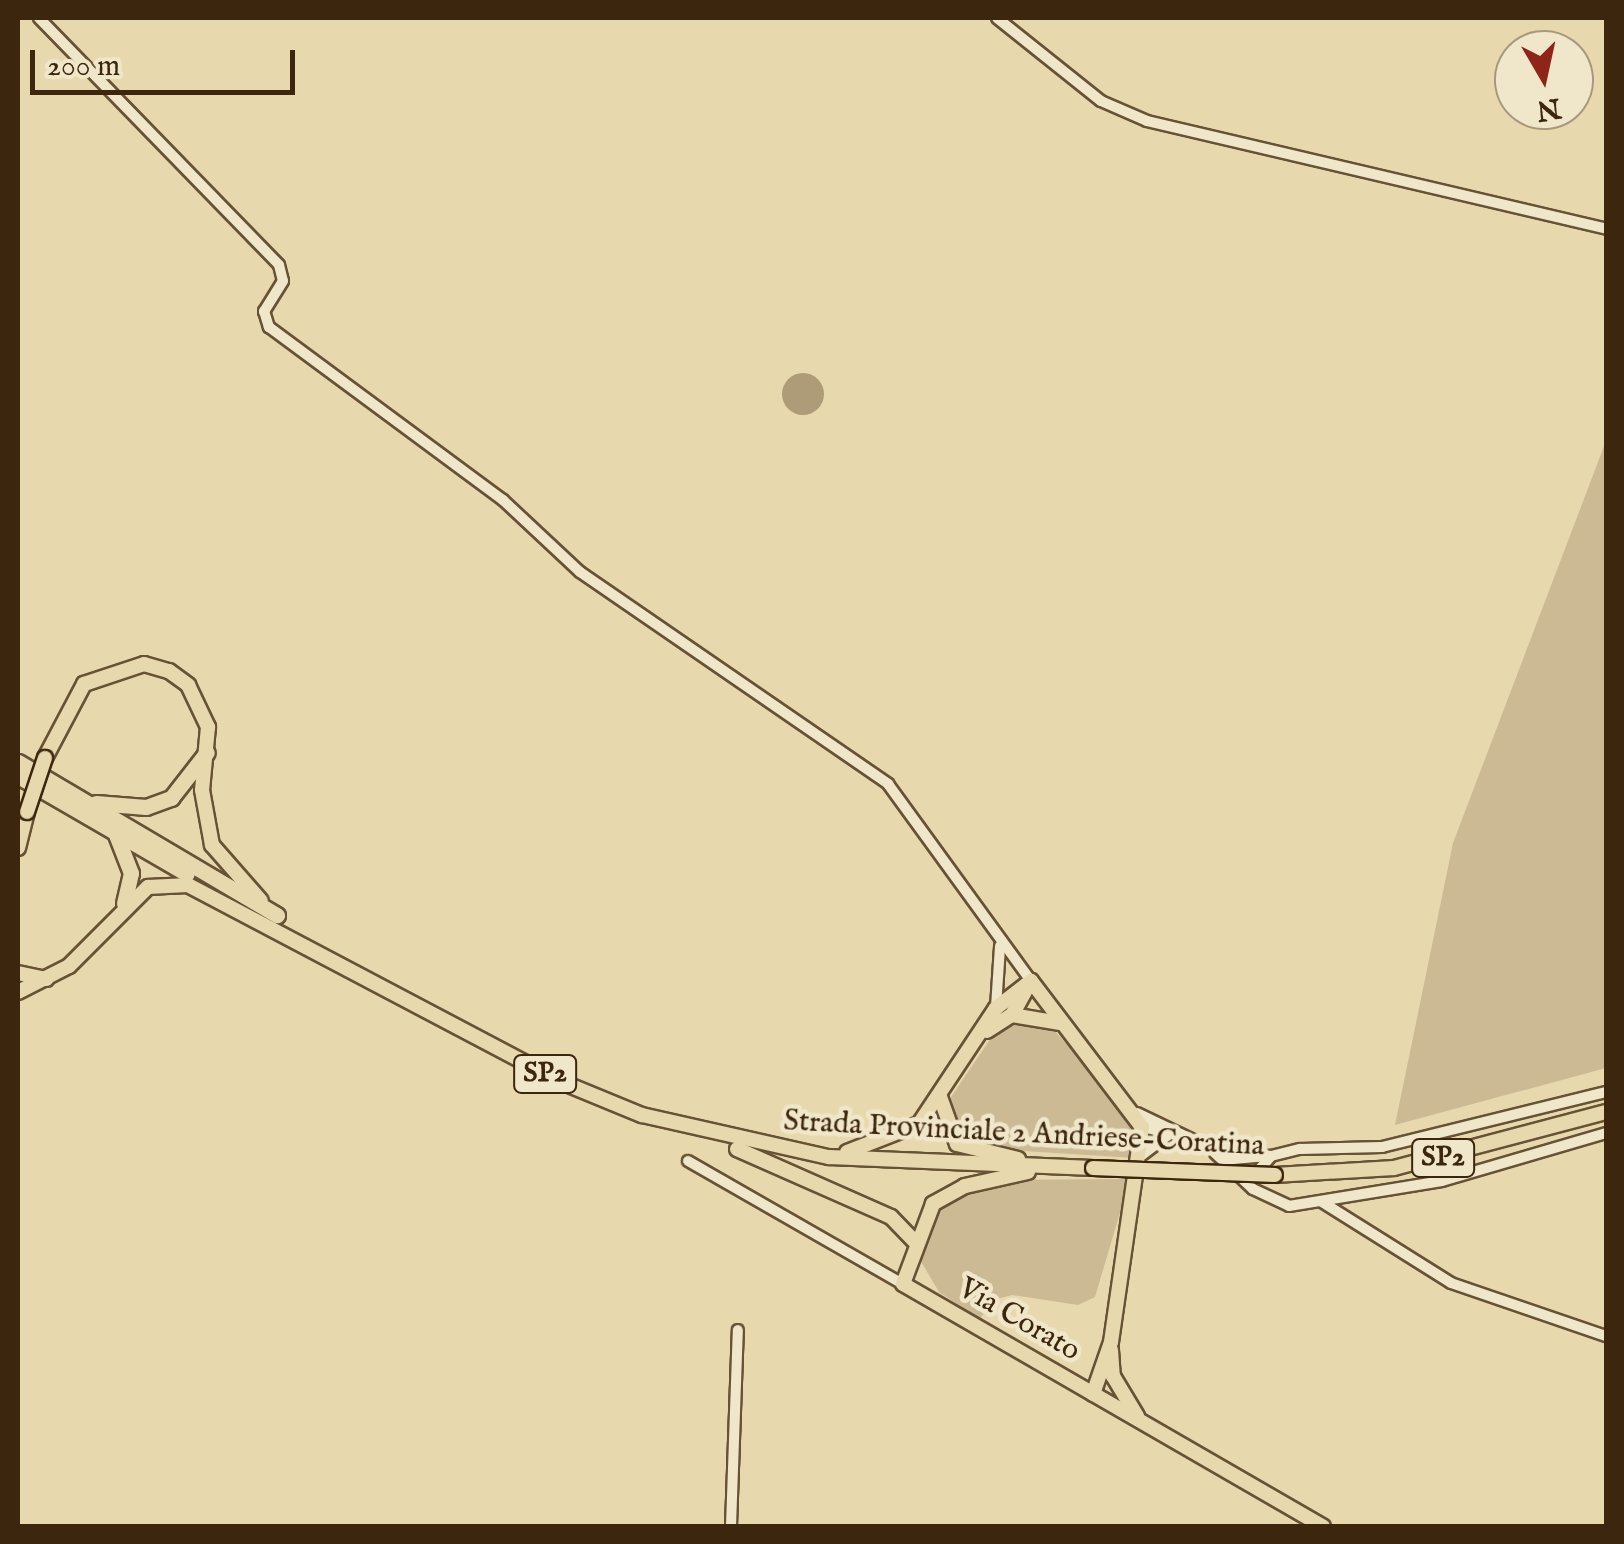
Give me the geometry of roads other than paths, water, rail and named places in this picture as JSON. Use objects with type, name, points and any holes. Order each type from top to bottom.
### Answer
[{"type":"highway","points":[[85,801],[146,806],[171,798],[207,752]]},
{"type":"highway","name":"Strada Provinciale 2 Andriese-Coratina","points":[[18,762],[275,919]]},
{"type":"highway","name":"Strada Provinciale 2 Andriese-Coratina","points":[[18,776],[275,919]]},
{"type":"highway","points":[[115,832],[131,873],[124,902]]},
{"type":"main road","points":[[18,848],[44,758],[84,684],[144,664],[188,686],[204,716],[207,752],[202,803],[212,845],[275,919]]},
{"type":"main road","points":[[18,992],[46,979],[124,902],[148,886],[188,884],[275,919]]},
{"type":"main road","name":"Strada Provinciale 2 Andriese-Coratina","points":[[275,919],[403,996],[559,1081],[695,1132],[803,1154],[1276,1175],[1394,1168],[1606,1112]]},
{"type":"main road","points":[[18,973],[46,979]]},
{"type":"main road","points":[[803,1154],[891,1140],[940,1096],[985,1032],[996,1008],[1031,981]]},
{"type":"main road","points":[[985,1032],[1012,1015],[1031,981]]},
{"type":"main road","points":[[1031,981],[1139,1120],[1142,1155],[1110,1342],[1093,1394]]},
{"type":"main road","points":[[1012,1015],[1046,1014],[1070,1028]]},
{"type":"main road","points":[[940,1096],[957,1144],[1045,1166]]},
{"type":"main road","points":[[695,1132],[892,1218],[914,1240]]},
{"type":"main road","points":[[903,1284],[914,1240],[933,1204],[966,1186],[1074,1168]]},
{"type":"main road","name":"Via Corato","points":[[903,1284],[1323,1526]]},
{"type":"main road","points":[[1110,1342],[1113,1376],[1140,1421]]},
{"type":"main road","points":[[1093,1394],[1113,1376]]},
{"type":"street","points":[[39,18],[279,265],[283,282],[264,311],[269,327],[503,500],[580,572],[888,784],[1031,981]]},
{"type":"street","points":[[998,18],[1101,101],[1147,120],[1606,229]]},
{"type":"street","points":[[996,935],[1004,981],[996,1008]]},
{"type":"street","points":[[1215,1152],[1271,1156],[1382,1146],[1606,1092]]},
{"type":"street","points":[[1139,1120],[1170,1135],[1187,1136]]},
{"type":"street","points":[[1139,1120],[1187,1136],[1215,1152],[1253,1189],[1290,1206],[1442,1182],[1606,1133]]},
{"type":"street","points":[[1142,1155],[1170,1135]]},
{"type":"street","points":[[1253,1189],[1252,1174],[1271,1156]]},
{"type":"street","name":"Via Corato","points":[[688,1161],[903,1284]]},
{"type":"street","points":[[1322,1202],[1451,1283],[1606,1336]]},
{"type":"street","points":[[731,1526],[738,1330]]}]
